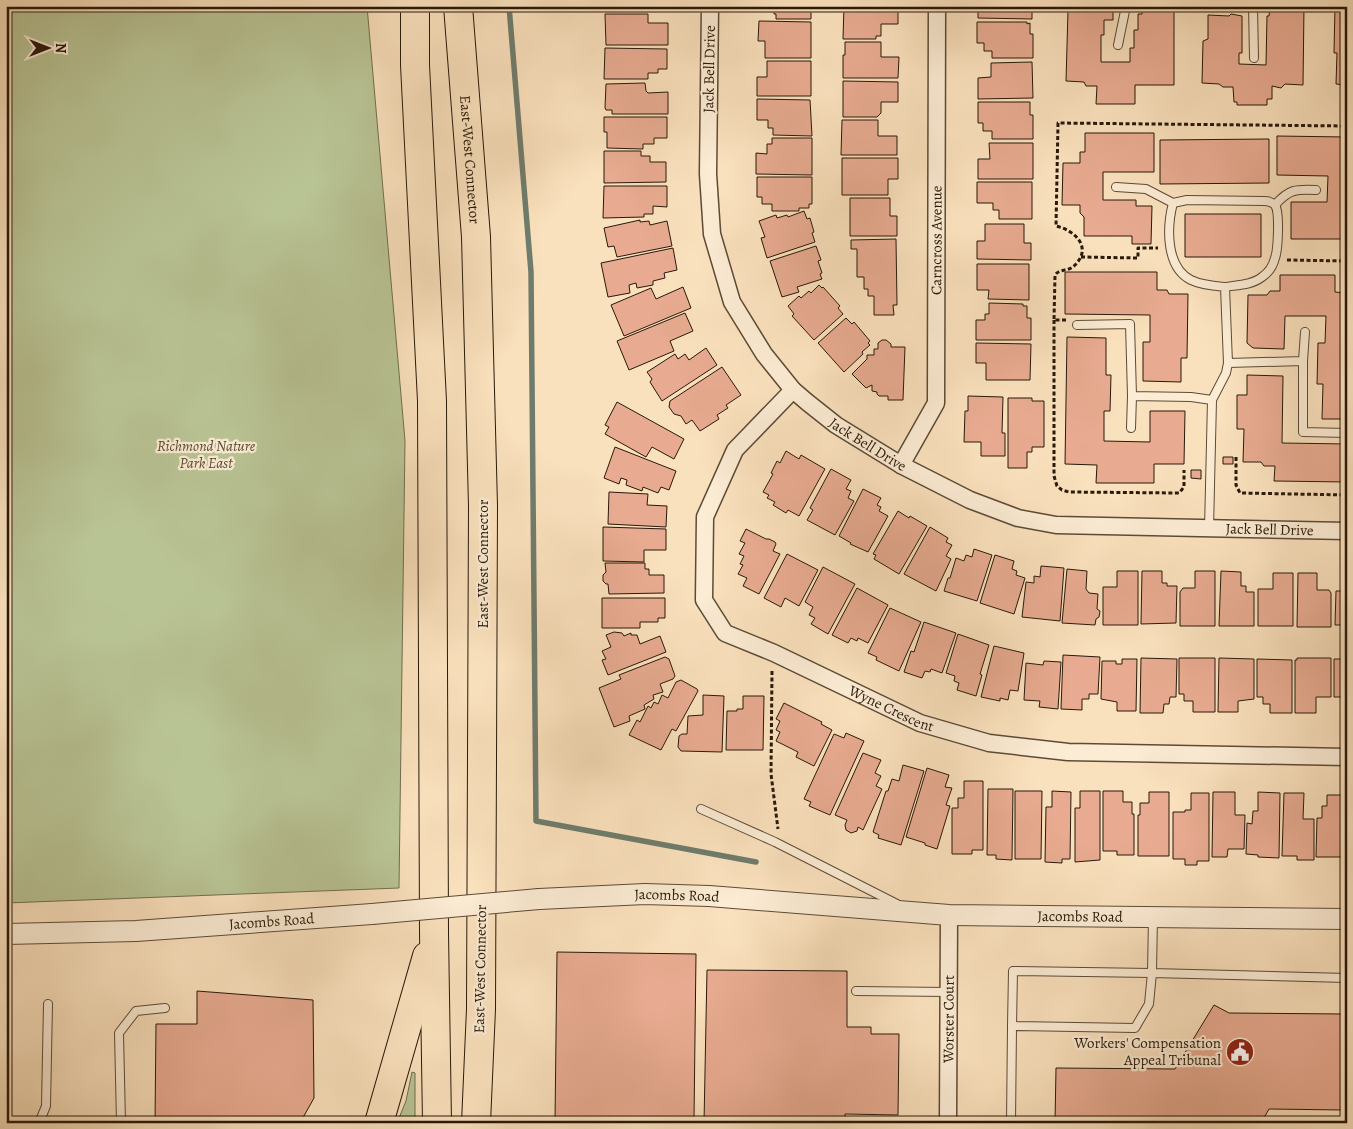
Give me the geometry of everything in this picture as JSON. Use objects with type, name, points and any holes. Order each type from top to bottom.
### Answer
[{"type":"highway","points":[[405,6],[415,65]]},
{"type":"highway","points":[[415,6],[415,65],[432,400],[434,933],[437,1123]]},
{"type":"highway","name":"East-West Connector","points":[[458,6],[476,237],[483,506],[481,1009],[476,1123]]},
{"type":"highway","points":[[379,1123],[406,1022],[434,933]]},
{"type":"highway","points":[[481,1009],[493,1087],[493,1123]]},
{"type":"street","name":"Jack Bell Drive","points":[[710,6],[708,174],[712,234],[732,302],[764,354],[793,390],[836,425],[901,465],[970,500],[1018,518],[1056,525],[1347,531]]},
{"type":"street","name":"Carncross Avenue","points":[[901,465],[936,403],[937,6]]},
{"type":"street","name":"Wyne Crescent","points":[[793,390],[735,450],[705,517],[704,600],[725,633],[774,653],[920,723],[989,743],[1068,752],[1347,757]]},
{"type":"street","name":"Jacombs Road","points":[[6,934],[136,931],[372,914],[539,899],[646,894],[709,896],[949,915],[1347,919]]},
{"type":"street","name":"Worster Court","points":[[948,1123],[949,915]]},
{"type":"lane","points":[[1118,45],[1126,6]]},
{"type":"lane","points":[[1253,6],[1254,58]]},
{"type":"lane","points":[[1116,187],[1146,189],[1173,203],[1187,200],[1254,200],[1270,202],[1275,205],[1277,212],[1277,237],[1274,260],[1270,269],[1254,282],[1225,287],[1192,281],[1182,274],[1175,263],[1171,248],[1170,225],[1173,203]]},
{"type":"lane","points":[[1275,205],[1291,191],[1298,189],[1316,190]]},
{"type":"lane","points":[[1209,529],[1212,400],[1226,373],[1228,363],[1225,287]]},
{"type":"lane","points":[[1077,325],[1130,324],[1132,428]]},
{"type":"lane","points":[[1305,332],[1303,432],[1347,433]]},
{"type":"lane","points":[[1228,363],[1303,361]]},
{"type":"lane","points":[[1132,396],[1191,397],[1212,400]]},
{"type":"lane","points":[[701,809],[775,842],[914,913]]},
{"type":"lane","points":[[1012,1026],[1135,1028],[1149,1004],[1152,973],[1152,917]]},
{"type":"lane","points":[[1011,1123],[1013,971],[1347,978]]},
{"type":"lane","points":[[856,991],[949,992]]},
{"type":"lane","points":[[39,1123],[46,1106],[48,1004]]},
{"type":"lane","points":[[122,1123],[119,1033],[136,1011],[165,1008]]},
{"type":"path","points":[[1184,470],[1184,487],[1179,493],[1069,492],[1059,489],[1054,476],[1055,276],[1058,271],[1074,266],[1081,257],[1081,244],[1076,236],[1070,231],[1056,226],[1058,123],[1347,126]]},
{"type":"path","points":[[1081,257],[1138,258],[1138,248],[1171,248]]},
{"type":"path","points":[[1274,260],[1347,261]]},
{"type":"path","points":[[1054,320],[1070,320],[1070,325],[1077,325]]},
{"type":"path","points":[[1236,457],[1236,485],[1238,492],[1243,494],[1347,495]]},
{"type":"path","points":[[774,653],[771,672],[771,774],[778,834],[775,842]]},
{"type":"green space","name":"Richmond Nature Park East","points":[[6,6],[367,6],[405,441],[399,888],[6,903]]},
{"type":"green space","points":[[412,1072],[415,1073],[415,1123],[397,1123],[406,1101]]},
{"type":"building","points":[[605,6],[645,6],[645,11],[605,11]]},
{"type":"building","points":[[774,6],[811,6],[811,19],[776,19]]},
{"type":"building","points":[[844,6],[898,6],[898,24],[881,24],[881,36],[876,36],[876,39],[843,39]]},
{"type":"building","points":[[978,6],[1032,6],[1032,19],[978,18]]},
{"type":"building","points":[[1074,6],[1113,6],[1113,20],[1104,20],[1104,35],[1101,35],[1101,62],[1130,62],[1130,48],[1134,48],[1134,30],[1138,30],[1138,14],[1142,14],[1142,6],[1174,6],[1174,85],[1135,85],[1135,104],[1096,104],[1097,86],[1086,86],[1084,82],[1066,81],[1068,11],[1074,11]]},
{"type":"building","points":[[1270,6],[1304,6],[1303,85],[1285,84],[1281,88],[1272,86],[1272,99],[1267,99],[1267,105],[1237,105],[1237,102],[1234,102],[1233,87],[1202,83],[1203,41],[1208,39],[1208,15],[1229,16],[1231,14],[1242,16],[1242,53],[1239,53],[1239,64],[1266,65],[1267,16],[1269,16]]},
{"type":"building","points":[[1335,6],[1347,6],[1347,85],[1336,84],[1337,53],[1334,53]]},
{"type":"building","points":[[605,14],[648,14],[648,23],[668,23],[668,45],[606,45]]},
{"type":"building","points":[[759,21],[811,22],[811,58],[765,58],[765,41],[758,41]]},
{"type":"building","points":[[977,22],[1030,23],[1030,34],[1033,34],[1033,58],[992,58],[992,51],[984,51],[984,43],[977,43]]},
{"type":"building","points":[[845,42],[881,42],[881,57],[899,57],[898,78],[843,78]]},
{"type":"building","points":[[605,48],[667,49],[667,69],[658,69],[658,73],[648,73],[648,79],[604,79]]},
{"type":"building","points":[[767,61],[811,61],[811,96],[757,96],[757,77],[767,77]]},
{"type":"building","points":[[1032,62],[1033,98],[978,99],[978,78],[991,77],[991,63]]},
{"type":"building","points":[[843,81],[898,82],[898,102],[881,102],[881,113],[877,117],[843,117]]},
{"type":"building","points":[[645,83],[648,93],[668,92],[668,114],[612,114],[612,110],[606,110],[606,84]]},
{"type":"building","points":[[757,99],[810,100],[812,136],[773,135],[773,128],[768,128],[768,120],[757,120]]},
{"type":"building","points":[[978,102],[1030,102],[1030,115],[1033,115],[1033,139],[992,139],[992,131],[983,131],[983,123],[978,123]]},
{"type":"building","points":[[604,117],[667,117],[667,138],[654,138],[654,144],[643,144],[643,149],[607,148],[607,132],[604,132]]},
{"type":"building","points":[[842,120],[878,120],[878,136],[897,136],[897,155],[841,155]]},
{"type":"building","points":[[1085,133],[1154,133],[1154,172],[1103,172],[1103,200],[1136,200],[1136,206],[1152,206],[1151,244],[1132,244],[1132,236],[1084,236],[1084,217],[1080,213],[1080,205],[1062,205],[1063,163],[1080,163],[1080,152],[1085,152]]},
{"type":"building","points":[[1277,136],[1346,137],[1346,239],[1291,239],[1291,202],[1327,202],[1328,176],[1277,175]]},
{"type":"building","points":[[772,138],[812,138],[812,175],[756,174],[756,153],[767,154],[767,144],[772,144]]},
{"type":"building","points":[[1269,139],[1269,183],[1160,184],[1160,140]]},
{"type":"building","points":[[989,143],[1033,143],[1033,179],[978,179],[978,159],[990,159]]},
{"type":"building","points":[[604,151],[641,151],[641,156],[650,156],[650,162],[666,162],[666,182],[604,183]]},
{"type":"building","points":[[842,158],[898,158],[898,179],[888,179],[888,195],[842,195]]},
{"type":"building","points":[[757,177],[812,177],[812,204],[809,204],[809,208],[799,208],[799,211],[772,211],[772,204],[762,204],[762,197],[757,197]]},
{"type":"building","points":[[977,182],[1032,182],[1032,219],[999,219],[999,210],[993,210],[993,203],[977,203]]},
{"type":"building","points":[[604,186],[667,186],[667,207],[653,206],[653,214],[644,214],[644,217],[603,218]]},
{"type":"building","points":[[850,198],[890,198],[890,216],[897,216],[897,236],[850,236]]},
{"type":"building","points":[[804,211],[807,219],[810,218],[815,242],[767,258],[761,238],[765,237],[759,221],[776,215],[777,218],[787,215],[788,217]]},
{"type":"building","points":[[1185,214],[1261,214],[1261,257],[1185,257]]},
{"type":"building","points":[[640,220],[640,222],[649,221],[650,225],[667,221],[672,246],[617,257],[614,246],[608,247],[604,228]]},
{"type":"building","points":[[985,224],[1024,224],[1024,243],[1031,243],[1031,260],[977,259],[977,241],[985,241]]},
{"type":"building","points":[[896,239],[897,305],[893,305],[894,315],[874,315],[874,296],[868,296],[868,289],[864,289],[864,277],[857,277],[857,249],[851,249],[851,240]]},
{"type":"building","points":[[816,246],[821,260],[818,261],[822,279],[797,287],[799,292],[782,297],[770,261]]},
{"type":"building","points":[[673,248],[677,270],[664,273],[665,278],[653,281],[653,285],[637,288],[636,283],[629,285],[630,293],[608,297],[601,263]]},
{"type":"building","points":[[977,264],[1029,264],[1029,300],[988,299],[989,290],[977,290]]},
{"type":"building","points":[[1065,272],[1157,272],[1157,290],[1167,290],[1169,294],[1188,294],[1187,358],[1181,358],[1181,382],[1143,381],[1143,342],[1150,342],[1150,315],[1065,314]]},
{"type":"building","points":[[1280,275],[1335,275],[1335,292],[1347,293],[1347,419],[1322,419],[1323,384],[1317,384],[1318,343],[1325,343],[1326,316],[1285,316],[1284,349],[1253,348],[1247,343],[1248,295],[1267,295],[1270,291],[1280,291]]},
{"type":"building","points":[[819,285],[840,306],[838,308],[843,314],[814,340],[792,316],[794,314],[788,306],[799,296],[801,298],[809,291],[811,293]]},
{"type":"building","points":[[683,287],[691,308],[624,336],[611,305],[651,288],[656,299]]},
{"type":"building","points":[[989,303],[1023,304],[1023,306],[1027,306],[1027,318],[1031,318],[1031,340],[976,340],[976,320],[985,320],[985,314],[989,314]]},
{"type":"building","points":[[685,313],[693,331],[670,341],[674,351],[629,370],[617,341]]},
{"type":"building","points":[[846,318],[852,324],[854,322],[870,341],[868,343],[870,345],[844,372],[818,343]]},
{"type":"building","points":[[1067,337],[1106,338],[1106,375],[1111,375],[1110,411],[1104,411],[1104,441],[1150,442],[1150,411],[1185,411],[1184,464],[1154,464],[1154,483],[1096,483],[1097,465],[1065,464]]},
{"type":"building","points":[[886,340],[891,344],[891,347],[905,347],[903,400],[888,400],[888,396],[879,396],[877,392],[872,391],[872,385],[866,388],[852,374],[867,359],[867,355],[874,355],[874,349],[878,349],[878,343]]},
{"type":"building","points":[[976,343],[1031,344],[1030,380],[986,380],[986,363],[976,363]]},
{"type":"building","points":[[706,348],[717,365],[662,401],[650,382],[652,379],[647,372],[675,354],[678,359],[685,354],[689,360]]},
{"type":"building","points":[[722,367],[741,395],[726,405],[728,408],[717,415],[719,419],[700,431],[692,420],[686,424],[681,416],[674,414],[669,407],[670,401]]},
{"type":"building","points":[[1247,375],[1283,376],[1282,443],[1347,444],[1347,482],[1274,481],[1275,466],[1264,466],[1261,462],[1243,462],[1244,429],[1237,429],[1237,395],[1247,395]]},
{"type":"building","points":[[968,396],[1003,397],[1002,433],[1005,433],[1005,456],[981,456],[981,442],[964,442],[965,411],[968,411]]},
{"type":"building","points":[[1008,398],[1032,398],[1032,401],[1044,401],[1044,447],[1032,447],[1032,452],[1027,452],[1027,468],[1008,468]]},
{"type":"building","points":[[617,402],[684,439],[674,459],[652,447],[646,457],[605,434],[609,427],[605,425]]},
{"type":"building","points":[[615,447],[676,471],[669,490],[661,487],[658,493],[643,487],[642,491],[626,485],[627,480],[621,478],[619,484],[604,478]]},
{"type":"building","points":[[786,451],[799,459],[801,455],[825,469],[799,516],[788,510],[786,513],[773,505],[775,502],[767,498],[769,495],[763,492],[773,474],[771,473],[777,461],[780,463]]},
{"type":"building","points":[[1223,457],[1233,457],[1233,464],[1223,464]]},
{"type":"building","points":[[831,469],[851,480],[846,489],[851,491],[848,498],[854,501],[835,535],[807,520],[813,510],[810,508]]},
{"type":"building","points":[[1191,470],[1201,470],[1201,479],[1191,478]]},
{"type":"building","points":[[863,489],[881,498],[877,505],[881,507],[879,511],[888,516],[868,552],[850,544],[839,536]]},
{"type":"building","points":[[609,492],[648,494],[647,505],[667,506],[666,527],[608,524]]},
{"type":"building","points":[[898,511],[927,526],[899,574],[874,559],[876,555],[873,554]]},
{"type":"building","points":[[603,527],[666,529],[666,550],[644,550],[644,562],[603,561]]},
{"type":"building","points":[[930,527],[948,538],[946,542],[952,545],[946,556],[951,559],[936,591],[904,574]]},
{"type":"building","points":[[746,529],[775,542],[773,551],[780,554],[759,594],[743,586],[747,578],[738,574],[743,565],[740,564],[744,556],[739,554],[745,543],[740,541]]},
{"type":"building","points":[[974,549],[992,555],[977,601],[944,591],[956,558],[964,561],[966,555],[972,557]]},
{"type":"building","points":[[787,554],[818,570],[799,606],[785,598],[781,607],[764,598]]},
{"type":"building","points":[[995,555],[1014,561],[1012,569],[1017,571],[1016,575],[1025,578],[1014,614],[980,603]]},
{"type":"building","points":[[605,563],[645,563],[645,569],[649,569],[649,575],[664,575],[664,593],[609,594],[608,584],[603,581],[603,575],[606,572]]},
{"type":"building","points":[[1041,566],[1064,568],[1060,621],[1022,617],[1026,582],[1034,583],[1034,576],[1040,577]]},
{"type":"building","points":[[823,567],[855,584],[828,634],[811,624],[815,618],[809,615],[813,607],[805,602]]},
{"type":"building","points":[[1067,569],[1087,571],[1086,589],[1089,593],[1098,594],[1097,609],[1100,611],[1095,625],[1062,623]]},
{"type":"building","points":[[1117,571],[1138,571],[1138,625],[1103,625],[1103,587],[1117,587]]},
{"type":"building","points":[[1142,571],[1162,571],[1162,583],[1167,583],[1167,586],[1177,586],[1176,623],[1141,624]]},
{"type":"building","points":[[1195,571],[1215,571],[1215,626],[1180,626],[1180,592],[1183,588],[1195,588]]},
{"type":"building","points":[[1221,571],[1241,572],[1241,586],[1246,586],[1246,592],[1254,592],[1254,626],[1219,626]]},
{"type":"building","points":[[1273,573],[1293,573],[1293,626],[1258,626],[1258,589],[1273,589]]},
{"type":"building","points":[[1298,573],[1317,573],[1317,590],[1329,590],[1331,593],[1331,627],[1297,627]]},
{"type":"building","points":[[857,588],[888,605],[868,643],[858,638],[857,641],[851,638],[848,643],[832,635]]},
{"type":"building","points":[[1336,591],[1347,591],[1347,625],[1335,625]]},
{"type":"building","points":[[602,598],[665,598],[665,618],[658,618],[658,622],[640,622],[640,628],[602,628]]},
{"type":"building","points":[[890,608],[921,622],[899,671],[876,660],[877,657],[868,653]]},
{"type":"building","points":[[924,622],[956,633],[942,673],[931,669],[930,672],[925,671],[922,678],[904,672],[911,651],[914,652]]},
{"type":"building","points":[[614,632],[622,633],[624,636],[631,633],[631,635],[637,635],[640,644],[660,636],[666,652],[608,675],[602,660],[606,659],[602,651],[611,647],[606,635]]},
{"type":"building","points":[[958,634],[989,645],[980,674],[982,675],[976,696],[957,690],[959,683],[954,681],[955,676],[946,673]]},
{"type":"building","points":[[994,646],[1024,653],[1018,691],[1010,690],[1008,700],[1000,698],[1000,701],[981,697]]},
{"type":"building","points":[[1063,655],[1100,657],[1098,694],[1089,694],[1089,699],[1082,699],[1082,710],[1061,709]]},
{"type":"building","points":[[665,657],[669,659],[675,676],[673,679],[660,684],[663,692],[653,695],[654,699],[644,705],[645,709],[629,716],[630,721],[614,727],[599,688],[621,679],[619,675]]},
{"type":"building","points":[[1141,658],[1177,659],[1176,697],[1170,697],[1169,704],[1164,704],[1163,713],[1140,713]]},
{"type":"building","points":[[1179,658],[1215,658],[1215,712],[1193,712],[1193,701],[1184,701],[1184,694],[1179,694]]},
{"type":"building","points":[[1219,658],[1254,659],[1254,699],[1238,701],[1238,712],[1218,712]]},
{"type":"building","points":[[1297,658],[1331,658],[1331,697],[1316,697],[1316,713],[1295,713],[1295,660]]},
{"type":"building","points":[[1122,659],[1137,659],[1136,711],[1117,711],[1117,702],[1101,699],[1102,661],[1116,661],[1116,664],[1122,664]]},
{"type":"building","points":[[1257,659],[1292,660],[1292,713],[1270,713],[1270,704],[1263,704],[1263,697],[1257,697]]},
{"type":"building","points":[[1334,659],[1347,659],[1347,697],[1334,697]]},
{"type":"building","points":[[1044,661],[1061,662],[1058,709],[1039,707],[1040,701],[1024,700],[1026,663],[1043,665]]},
{"type":"building","points":[[681,680],[698,691],[676,731],[672,729],[661,750],[629,735],[637,720],[640,722],[648,706],[651,708],[654,702],[658,704],[662,695],[668,698],[676,682]]},
{"type":"building","points":[[703,695],[724,696],[722,752],[681,751],[678,747],[679,736],[687,734],[688,716],[703,715]]},
{"type":"building","points":[[743,696],[764,696],[763,750],[726,750],[727,711],[743,709]]},
{"type":"building","points":[[784,703],[822,722],[821,724],[832,730],[814,766],[796,757],[798,752],[776,741],[780,732],[776,730],[780,721],[776,719]]},
{"type":"building","points":[[846,733],[864,741],[830,815],[809,806],[811,802],[804,799],[834,734],[844,738]]},
{"type":"building","points":[[863,753],[881,760],[875,773],[881,776],[876,786],[882,789],[863,830],[858,827],[857,831],[851,833],[846,830],[847,820],[835,815]]},
{"type":"building","points":[[903,765],[924,771],[901,845],[878,838],[879,835],[873,832],[886,791],[888,791],[892,779],[899,781]]},
{"type":"building","points":[[927,768],[949,775],[945,787],[952,788],[946,805],[950,806],[937,849],[906,837]]},
{"type":"building","points":[[964,781],[983,781],[983,850],[972,850],[972,854],[952,854],[952,808],[958,808],[958,798],[964,798]]},
{"type":"building","points":[[988,789],[1013,789],[1012,860],[996,859],[996,855],[987,855]]},
{"type":"building","points":[[1015,791],[1042,791],[1041,859],[1015,859]]},
{"type":"building","points":[[1052,791],[1071,792],[1070,859],[1062,859],[1062,863],[1045,862],[1046,807],[1052,807]]},
{"type":"building","points":[[1080,791],[1100,791],[1100,860],[1075,862],[1075,808],[1080,808]]},
{"type":"building","points":[[1103,791],[1123,791],[1123,802],[1132,802],[1132,814],[1134,814],[1134,855],[1117,855],[1117,851],[1103,851]]},
{"type":"building","points":[[1149,792],[1169,792],[1169,856],[1138,856],[1138,815],[1140,815],[1140,803],[1149,803]]},
{"type":"building","points":[[1213,792],[1235,792],[1235,815],[1245,815],[1244,849],[1228,849],[1227,857],[1212,857]]},
{"type":"building","points":[[1258,792],[1280,793],[1279,858],[1258,857],[1258,855],[1246,854],[1247,823],[1252,824],[1253,811],[1258,811]]},
{"type":"building","points":[[1191,793],[1209,793],[1209,861],[1197,861],[1197,865],[1185,865],[1185,859],[1173,859],[1173,812],[1191,810]]},
{"type":"building","points":[[1284,793],[1304,793],[1303,819],[1314,819],[1314,860],[1297,860],[1297,856],[1282,856]]},
{"type":"building","points":[[1327,795],[1347,795],[1347,857],[1316,857],[1317,818],[1322,818],[1322,806],[1327,806]]},
{"type":"building","points":[[557,952],[696,954],[694,1120],[651,1120],[651,1123],[555,1121]]},
{"type":"building","points":[[707,970],[847,971],[847,1027],[871,1027],[871,1034],[899,1034],[898,1115],[845,1114],[845,1123],[704,1123]]},
{"type":"building","points":[[197,991],[313,1000],[314,1098],[300,1123],[155,1123],[156,1024],[197,1024]]},
{"type":"building","points":[[1214,1005],[1229,1013],[1344,1014],[1343,1110],[1269,1109],[1261,1123],[1055,1123],[1056,1068],[1175,1069]]},
{"type":"waterway","points":[[509,6],[531,272],[536,821],[756,862]]},
{"type":"place","name":"Workers' Compensation Appeal Tribunal","points":[[1240,1052]]}]
